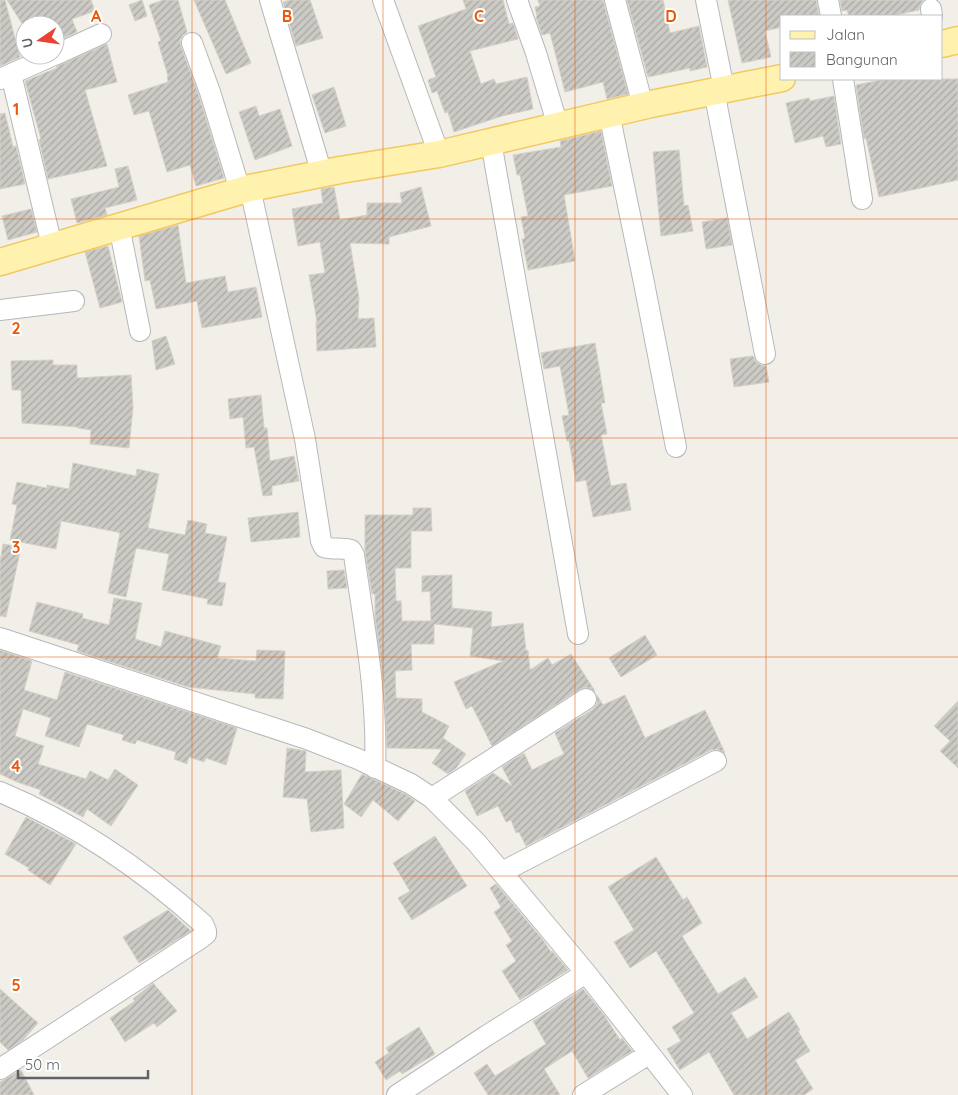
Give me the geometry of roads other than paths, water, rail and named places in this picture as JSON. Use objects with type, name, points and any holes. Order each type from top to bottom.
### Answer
[{"type":"main road","points":[[943,44],[958,40]]},
{"type":"main road","points":[[0,262],[245,189],[439,154],[609,113],[780,78]]},
{"type":"street","points":[[270,0],[322,174]]},
{"type":"street","points":[[382,0],[439,154]]},
{"type":"street","points":[[517,0],[536,53],[558,126]]},
{"type":"street","points":[[615,0],[643,106]]},
{"type":"street","points":[[706,0],[719,90],[765,354]]},
{"type":"street","points":[[828,0],[832,15]]},
{"type":"street","points":[[65,50],[101,34]]},
{"type":"street","points":[[192,43],[245,189],[305,438],[321,541],[324,547],[329,549],[345,548],[351,550],[354,555],[371,683],[376,768]]},
{"type":"street","points":[[33,65],[6,77],[52,246]]},
{"type":"street","points":[[843,80],[862,199]]},
{"type":"street","points":[[609,113],[676,446]]},
{"type":"street","points":[[491,142],[578,634]]},
{"type":"street","points":[[119,226],[140,331]]},
{"type":"street","points":[[0,310],[74,301]]},
{"type":"street","points":[[0,638],[307,739],[358,759],[411,784],[432,798],[476,842],[502,872],[586,973],[682,1095]]},
{"type":"street","points":[[432,798],[586,699]]},
{"type":"street","points":[[502,872],[716,761]]},
{"type":"street","points":[[0,792],[62,821],[95,842],[156,884],[203,924],[206,931],[206,934],[201,938],[1,1067]]},
{"type":"street","points":[[397,1095],[586,973]]},
{"type":"street","points":[[583,1095],[649,1054]]}]
